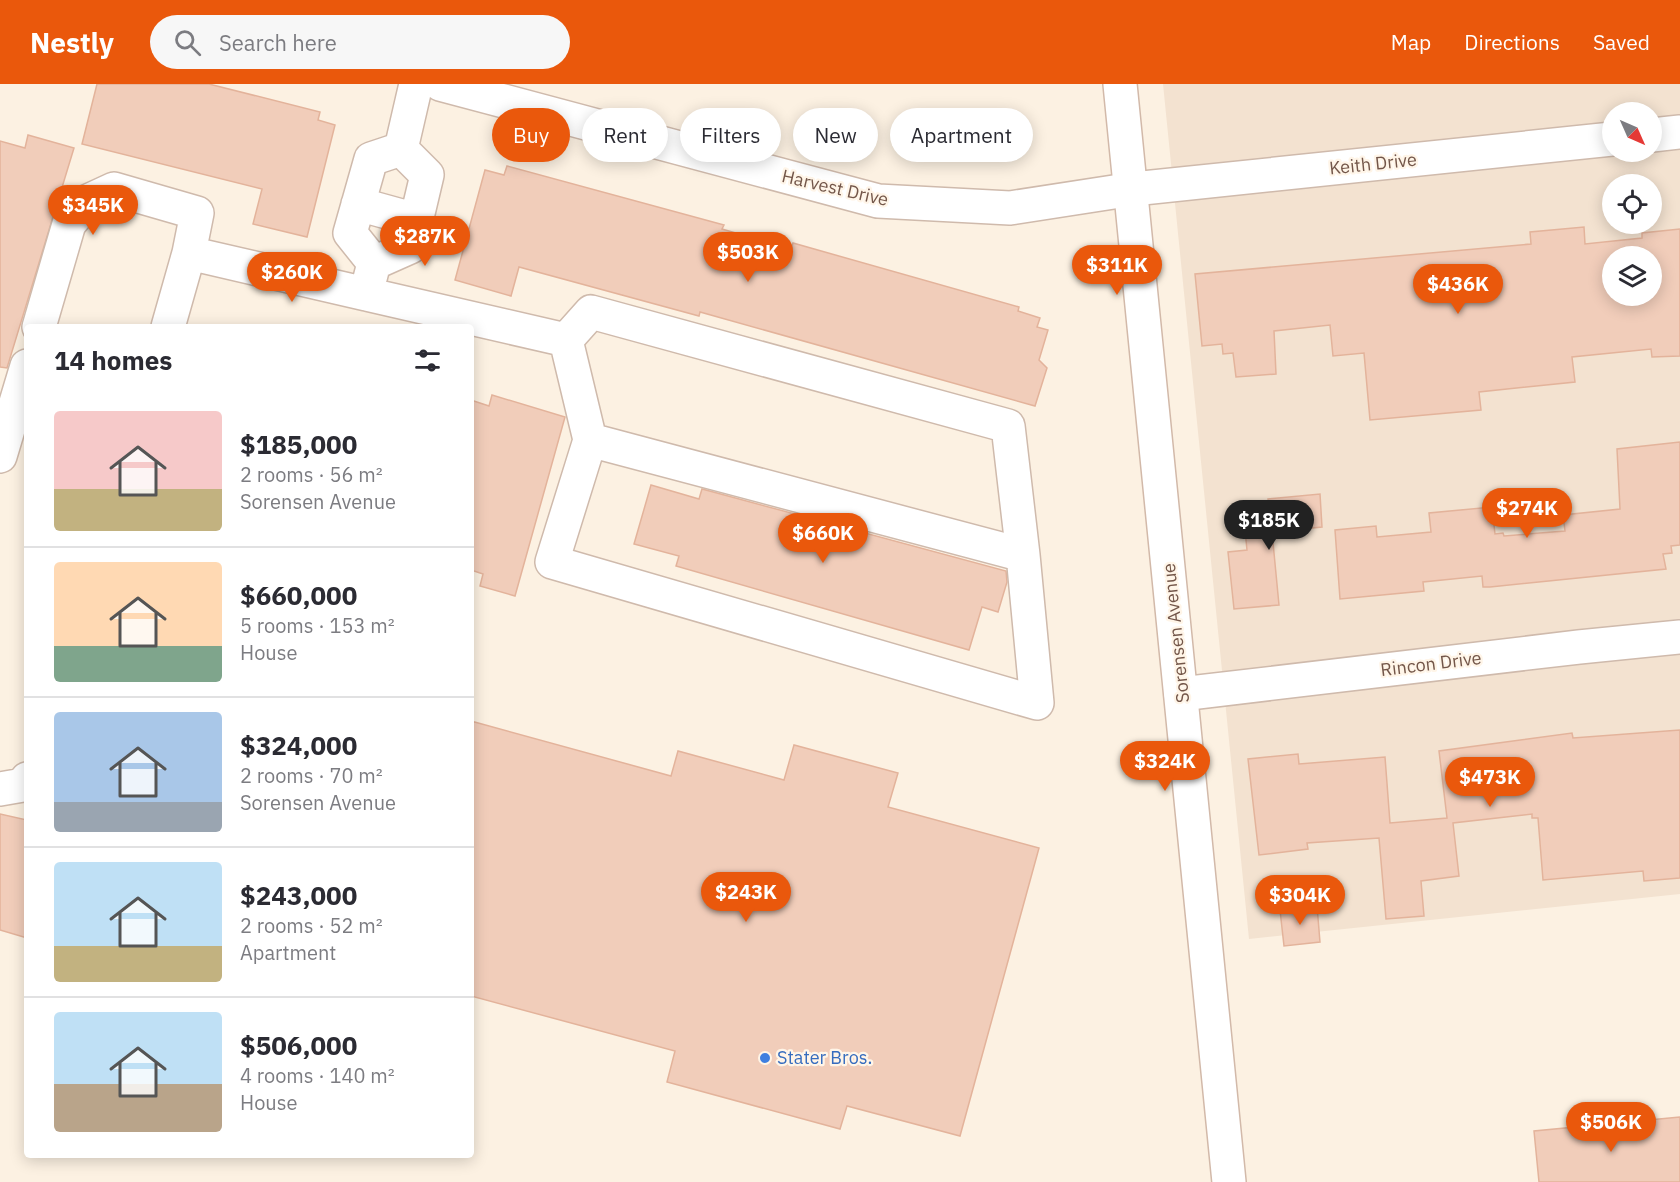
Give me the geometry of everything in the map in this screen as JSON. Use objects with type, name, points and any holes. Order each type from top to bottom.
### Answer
[{"type":"street","points":[[401,149],[416,84]]},
{"type":"street","name":"Harvest Drive","points":[[440,84],[878,201],[1010,208],[1133,189]]},
{"type":"street","name":"Sorensen Avenue","points":[[1120,84],[1133,189],[1229,1182]]},
{"type":"street","points":[[1662,134],[1680,132]]},
{"type":"street","name":"Keith Drive","points":[[1133,189],[1602,140]]},
{"type":"street","points":[[370,279],[350,233],[371,159],[401,149]]},
{"type":"street","points":[[370,279],[410,247],[427,176],[401,149]]},
{"type":"street","points":[[40,324],[69,224],[88,201],[114,189],[197,213],[189,254],[169,324]]},
{"type":"street","points":[[358,204],[416,220]]},
{"type":"street","points":[[189,254],[370,279],[566,340]]},
{"type":"street","points":[[591,312],[1008,426],[1037,703],[552,562],[590,440],[566,340],[591,312]]},
{"type":"street","points":[[0,456],[24,376]]},
{"type":"street","points":[[590,440],[1023,555]]},
{"type":"street","name":"Rincon Drive","points":[[1181,694],[1680,637]]},
{"type":"street","points":[[0,789],[24,784]]},
{"type":"shaded area","points":[[1163,84],[1680,84],[1680,894],[1249,939]]},
{"type":"building","points":[[97,84],[209,84],[320,112],[318,120],[335,125],[307,237],[253,224],[262,189],[82,144]]},
{"type":"building","points":[[28,135],[74,148],[7,368],[0,367],[0,141],[25,148]]},
{"type":"building","points":[[507,166],[724,225],[722,229],[791,249],[793,243],[1019,307],[1018,311],[1040,318],[1037,327],[1048,330],[1039,360],[1047,368],[1035,406],[700,312],[699,316],[519,267],[511,296],[455,280],[485,170],[504,175]]},
{"type":"building","points":[[1584,227],[1585,244],[1642,238],[1642,234],[1662,234],[1662,231],[1680,229],[1680,356],[1652,357],[1651,349],[1572,357],[1575,382],[1479,392],[1481,410],[1370,420],[1364,353],[1333,356],[1330,325],[1274,331],[1276,374],[1236,377],[1233,353],[1223,354],[1222,344],[1202,346],[1195,274],[1531,244],[1530,232]]},
{"type":"building","points":[[492,395],[565,417],[515,596],[480,586],[483,574],[474,571],[474,401],[489,406]]},
{"type":"building","points":[[1680,442],[1680,545],[1671,546],[1672,553],[1663,554],[1666,569],[1490,587],[1483,587],[1482,576],[1423,582],[1424,591],[1340,599],[1335,530],[1376,526],[1377,537],[1431,532],[1429,513],[1492,507],[1495,534],[1503,533],[1504,536],[1565,531],[1563,515],[1620,509],[1617,449]]},
{"type":"building","points":[[651,485],[699,499],[702,489],[1006,571],[1007,582],[998,612],[982,607],[969,650],[676,566],[679,556],[634,544]]},
{"type":"building","points":[[1320,494],[1322,527],[1272,532],[1279,605],[1234,609],[1228,552],[1247,550],[1245,530],[1270,527],[1268,499]]},
{"type":"building","points":[[474,722],[671,776],[678,751],[784,780],[794,745],[898,773],[888,807],[1039,848],[960,1136],[847,1106],[840,1129],[667,1082],[675,1051],[474,997]]},
{"type":"building","points":[[1680,730],[1680,878],[1644,881],[1643,871],[1543,880],[1538,818],[1532,818],[1532,814],[1453,823],[1459,876],[1421,881],[1424,916],[1386,919],[1379,838],[1307,843],[1308,849],[1259,855],[1248,759],[1298,754],[1299,764],[1385,757],[1390,823],[1447,818],[1439,751],[1572,733],[1573,738]]},
{"type":"building","points":[[0,814],[24,819],[24,937],[0,930]]},
{"type":"building","points":[[1317,906],[1320,942],[1284,946],[1280,910]]},
{"type":"building","points":[[1680,1117],[1680,1182],[1539,1182],[1534,1131]]},
{"type":"place","name":"Stater Bros.","points":[[765,1058]]}]
